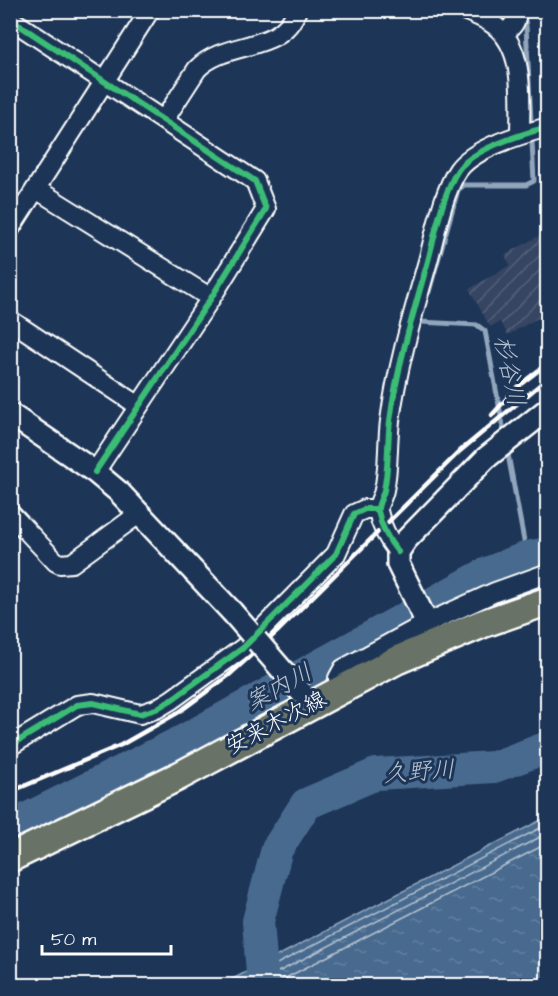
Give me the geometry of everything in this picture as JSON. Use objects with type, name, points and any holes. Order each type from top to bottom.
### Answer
[{"type":"main road","name":"安来木次線","points":[[10,858],[179,776],[306,698],[342,687],[442,640],[548,601]]},
{"type":"street","points":[[10,228],[106,82],[150,10]]},
{"type":"street","points":[[164,120],[204,61],[223,52],[275,37],[291,23],[297,10]]},
{"type":"street","points":[[464,10],[482,18],[504,34],[517,65],[520,88],[520,135]]},
{"type":"street","points":[[504,34],[513,26],[516,20],[516,10]]},
{"type":"street","points":[[10,19],[255,181],[266,209],[211,298],[95,472]]},
{"type":"street","points":[[398,552],[390,541],[378,509],[384,491],[395,388],[438,220],[452,181],[459,169],[472,157],[520,135],[548,127]]},
{"type":"street","points":[[36,189],[211,298]]},
{"type":"street","points":[[10,320],[139,406]]},
{"type":"street","points":[[421,613],[398,564],[398,552],[406,540],[486,458],[548,409]]},
{"type":"street","points":[[10,414],[95,472],[140,513],[232,612],[306,698]]},
{"type":"street","points":[[10,746],[77,705],[93,703],[140,714],[156,709],[171,700],[243,648],[336,554],[354,514],[365,509],[378,509]]},
{"type":"street","points":[[10,513],[56,562],[64,565],[72,563],[140,513]]},
{"type":"street","points":[[342,687],[338,678],[343,669],[421,613],[495,592],[548,573]]},
{"type":"shaded area","points":[[547,231],[547,313],[508,335],[500,322],[490,327],[469,289],[510,265],[505,255]]},
{"type":"water","points":[[547,817],[547,985],[221,985]]},
{"type":"waterway","name":"杉谷川","points":[[524,15],[531,121]]},
{"type":"waterway","name":"杉谷川","points":[[429,292],[458,190],[464,185],[526,185],[534,181],[532,142]]},
{"type":"waterway","name":"杉谷川","points":[[421,318],[420,322],[477,325],[485,331],[505,437]]},
{"type":"waterway","name":"杉谷川","points":[[507,449],[527,557]]},
{"type":"waterway","name":"案内川","points":[[10,827],[186,739],[487,573],[527,557],[548,553]]},
{"type":"waterway","name":"久野川","points":[[263,986],[258,921],[277,849],[306,804],[376,774],[494,767],[548,747]]},
{"type":"railway","points":[[492,415],[517,387],[548,363]]},
{"type":"railway","points":[[10,792],[121,745],[179,712],[228,676],[279,630],[460,451],[548,378]]},
{"type":"cycle path","points":[[10,19],[255,181],[266,209],[211,298],[95,472]]},
{"type":"cycle path","points":[[398,552],[383,528],[378,508],[386,482],[390,421],[401,361],[444,202],[453,179],[465,162],[499,143],[548,127]]},
{"type":"cycle path","points":[[10,746],[77,705],[93,703],[140,714],[156,709],[171,700],[243,648],[336,554],[354,514],[365,509],[378,509]]}]
